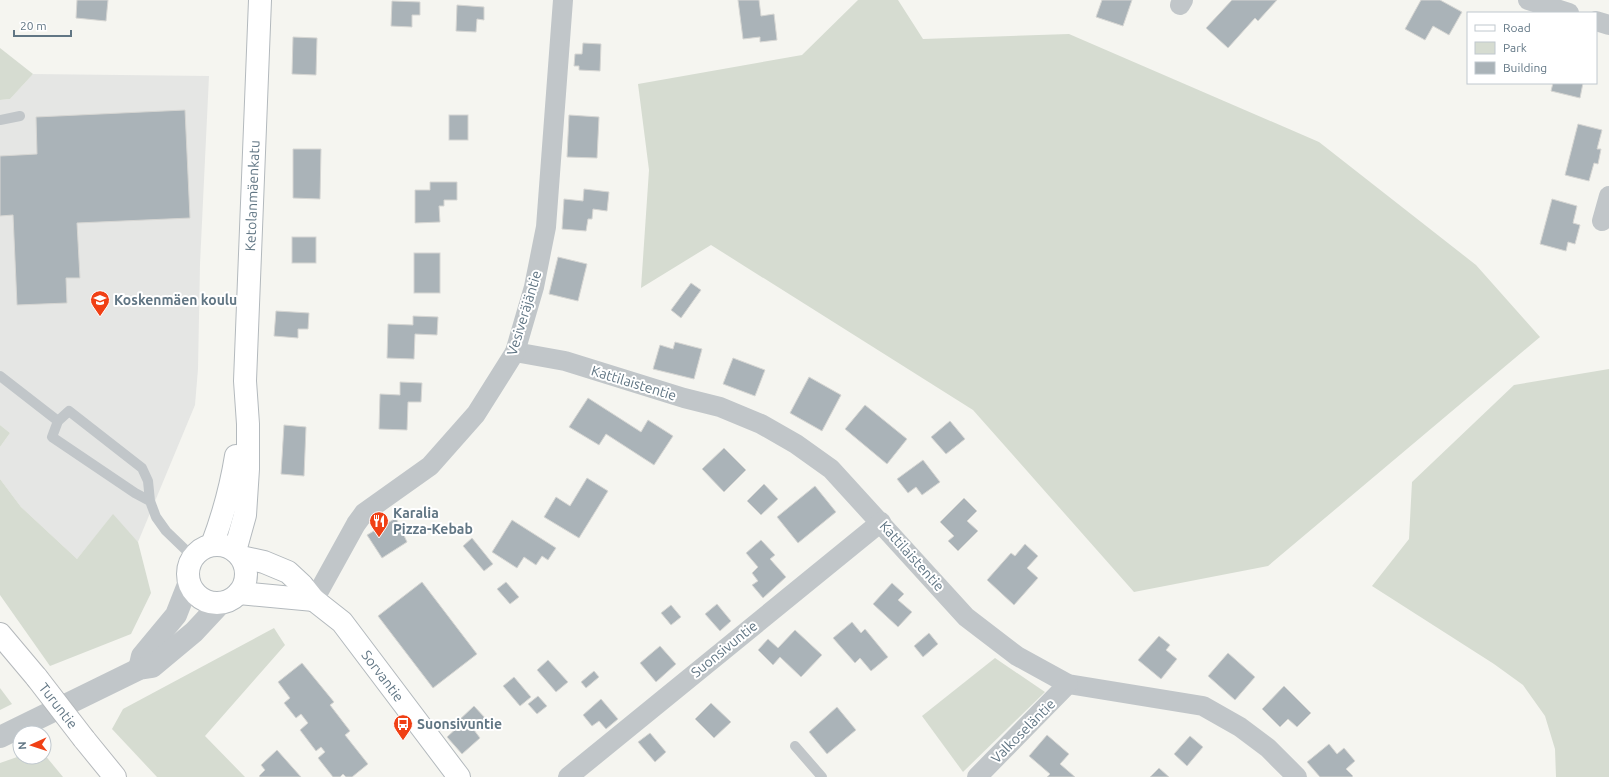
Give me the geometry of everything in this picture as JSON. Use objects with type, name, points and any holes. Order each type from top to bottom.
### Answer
[{"type":"main road","name":"Ketolanmäenkatu","points":[[238,554],[245,515],[248,432],[245,391],[260,0]]},
{"type":"main road","name":"Ketolanmäenkatu","points":[[212,545],[232,483],[237,453],[239,424],[245,391]]},
{"type":"main road","points":[[231,598],[244,585],[246,576],[245,566],[238,554],[228,547],[212,545],[203,549],[193,557],[189,569],[189,582],[193,590],[202,598],[214,603],[231,598],[314,600]]},
{"type":"main road","name":"Sorvantie","points":[[238,554],[264,562],[288,572],[302,585],[314,600],[342,622],[459,777]]},
{"type":"main road","name":"Turuntie","points":[[0,634],[37,678],[115,777]]},
{"type":"street","name":"Vesiveräjäntie","points":[[314,600],[364,513],[430,466],[476,414],[515,352],[534,287],[546,227],[563,0]]},
{"type":"street","points":[[1528,0],[1560,7]]},
{"type":"street","points":[[1597,21],[1609,26]]},
{"type":"street","points":[[1602,221],[1609,196]]},
{"type":"street","name":"Kattilaistentie","points":[[515,352],[565,361],[684,398],[720,407],[762,424],[796,444],[831,468],[966,616],[1017,656],[1068,684],[1203,706],[1240,727],[1268,748],[1297,777]]},
{"type":"street","name":"Suonsivuntie","points":[[568,777],[881,522]]},
{"type":"street","points":[[139,669],[142,656],[176,615],[189,582]]},
{"type":"street","points":[[0,737],[139,669],[152,667],[194,632],[231,598]]},
{"type":"street","name":"Valkoseläntie","points":[[977,777],[1068,684]]},
{"type":"lane","points":[[0,120],[20,116]]},
{"type":"lane","points":[[0,376],[58,421]]},
{"type":"lane","points":[[150,502],[52,437],[58,421],[69,411],[142,468],[148,481],[150,502],[156,517],[166,531],[193,557]]},
{"type":"lane","points":[[795,746],[822,777]]},
{"type":"shaded area","name":"Koskenmäen koulu","points":[[33,74],[209,76],[200,264],[198,369],[195,405],[138,542],[113,515],[77,559],[21,507],[0,479],[0,447],[10,433],[0,425],[0,100],[10,99]]},
{"type":"green space","points":[[858,0],[898,0],[923,39],[1069,34],[1319,142],[1476,265],[1540,337],[1268,566],[1134,592],[973,410],[711,245],[641,288],[649,170],[638,84],[802,55]]},
{"type":"green space","points":[[0,48],[33,74],[10,99],[0,100]]},
{"type":"green space","points":[[1609,369],[1609,777],[1556,777],[1555,749],[1545,716],[1523,685],[1494,664],[1372,586],[1409,539],[1412,482],[1514,385]]},
{"type":"green space","points":[[0,425],[10,433],[0,447]]},
{"type":"green space","points":[[0,479],[21,507],[77,559],[113,514],[138,542],[151,593],[131,634],[50,666],[0,595]]},
{"type":"green space","points":[[274,628],[285,645],[205,736],[245,777],[157,777],[112,729],[123,709]]},
{"type":"green space","points":[[995,658],[1045,692],[963,772],[922,716]]},
{"type":"green space","points":[[0,688],[12,704],[0,710]]},
{"type":"green space","points":[[12,759],[12,765],[52,765],[52,764],[63,777],[0,777],[0,763]]},
{"type":"building","points":[[77,0],[108,0],[106,21],[76,18]]},
{"type":"building","points":[[738,0],[759,0],[761,16],[774,14],[777,40],[760,42],[760,37],[743,39]]},
{"type":"building","points":[[1102,0],[1132,0],[1123,26],[1096,17]]},
{"type":"building","points":[[1232,0],[1277,0],[1258,21],[1255,18],[1228,48],[1206,28]]},
{"type":"building","points":[[1421,0],[1440,0],[1462,12],[1449,35],[1433,26],[1425,40],[1405,29]]},
{"type":"building","points":[[392,1],[420,2],[420,15],[412,15],[412,27],[391,26]]},
{"type":"building","points":[[457,5],[484,7],[484,20],[477,19],[476,32],[456,31]]},
{"type":"building","points":[[293,37],[317,38],[316,75],[292,74]]},
{"type":"building","points":[[583,43],[601,44],[600,71],[579,70],[579,66],[574,66],[575,54],[582,54]]},
{"type":"building","points":[[1553,84],[1583,84],[1580,98],[1551,91]]},
{"type":"building","points":[[185,110],[190,218],[77,223],[80,278],[66,278],[67,303],[17,305],[13,215],[0,216],[0,156],[37,154],[36,117]]},
{"type":"building","points":[[449,115],[468,115],[468,140],[449,140]]},
{"type":"building","points":[[569,115],[599,117],[597,158],[567,157]]},
{"type":"building","points":[[1578,124],[1602,130],[1597,149],[1601,149],[1598,164],[1594,163],[1589,181],[1565,175]]},
{"type":"building","points":[[293,149],[321,149],[320,199],[293,198]]},
{"type":"building","points":[[430,182],[457,182],[457,200],[444,200],[444,206],[439,206],[440,222],[415,223],[415,190],[430,190]]},
{"type":"building","points":[[584,189],[609,192],[607,211],[593,209],[592,219],[588,219],[586,231],[562,229],[564,199],[583,201]]},
{"type":"building","points":[[1552,199],[1577,206],[1573,223],[1580,225],[1575,244],[1568,242],[1566,251],[1540,244]]},
{"type":"building","points":[[292,237],[316,237],[316,263],[292,263]]},
{"type":"building","points":[[414,253],[440,253],[440,293],[414,293]]},
{"type":"building","points":[[558,257],[587,264],[578,301],[549,294]]},
{"type":"building","points":[[691,283],[701,290],[681,318],[671,310]]},
{"type":"building","points":[[276,311],[309,313],[308,329],[298,329],[298,338],[274,336]]},
{"type":"building","points":[[413,316],[438,317],[437,335],[415,334],[414,359],[387,358],[388,324],[413,325]]},
{"type":"building","points":[[675,342],[702,349],[694,379],[653,369],[660,345],[673,349]]},
{"type":"building","points":[[733,358],[765,370],[755,396],[723,384]]},
{"type":"building","points":[[809,377],[841,395],[822,431],[790,413]]},
{"type":"building","points":[[400,382],[422,383],[421,402],[408,402],[407,430],[379,429],[380,394],[400,395]]},
{"type":"building","points":[[588,398],[641,432],[648,420],[673,436],[654,465],[606,434],[599,445],[569,427]]},
{"type":"building","points":[[865,405],[907,439],[887,464],[845,429]]},
{"type":"building","points":[[950,421],[965,439],[946,454],[931,437]]},
{"type":"building","points":[[284,425],[306,427],[304,476],[281,474]]},
{"type":"building","points":[[724,448],[746,470],[724,492],[702,469]]},
{"type":"building","points":[[923,460],[940,482],[922,495],[916,487],[908,493],[897,479]]},
{"type":"building","points":[[587,478],[608,491],[579,538],[544,517],[556,497],[570,506]]},
{"type":"building","points":[[764,484],[778,499],[761,515],[747,501]]},
{"type":"building","points":[[815,486],[836,512],[798,543],[777,517]]},
{"type":"building","points":[[964,498],[977,511],[967,521],[978,531],[958,551],[948,541],[954,536],[940,522]]},
{"type":"building","points":[[396,518],[407,542],[382,558],[367,535]]},
{"type":"building","points":[[512,520],[556,548],[548,560],[542,556],[536,565],[524,557],[517,568],[492,552]]},
{"type":"building","points":[[472,538],[493,564],[484,571],[463,546]]},
{"type":"building","points":[[761,540],[775,555],[770,559],[786,577],[763,598],[752,585],[758,581],[752,573],[758,567],[746,553]]},
{"type":"building","points":[[1025,544],[1038,556],[1027,568],[1038,578],[1014,605],[987,580],[1011,553],[1015,556]]},
{"type":"building","points":[[422,582],[477,654],[433,688],[378,616]]},
{"type":"building","points":[[506,582],[519,597],[510,604],[497,589]]},
{"type":"building","points":[[892,583],[904,594],[898,600],[912,612],[898,627],[873,604]]},
{"type":"building","points":[[717,604],[731,621],[720,631],[705,614]]},
{"type":"building","points":[[671,605],[681,617],[671,625],[661,613]]},
{"type":"building","points":[[852,622],[861,633],[865,629],[888,657],[871,671],[860,658],[855,663],[833,638]]},
{"type":"building","points":[[795,630],[822,655],[801,677],[780,657],[773,665],[758,650],[768,639],[778,648]]},
{"type":"building","points":[[929,633],[938,644],[923,657],[914,646]]},
{"type":"building","points":[[1159,636],[1170,645],[1166,650],[1177,659],[1161,679],[1138,660]]},
{"type":"building","points":[[660,646],[676,664],[656,682],[640,663]]},
{"type":"building","points":[[1228,653],[1255,677],[1235,700],[1208,676]]},
{"type":"building","points":[[548,660],[568,682],[556,692],[537,670]]},
{"type":"building","points":[[302,663],[334,702],[330,705],[350,731],[345,735],[368,764],[352,777],[346,777],[343,774],[340,777],[333,777],[318,758],[325,752],[321,747],[316,751],[300,730],[308,723],[301,714],[296,718],[284,703],[290,698],[278,682]]},
{"type":"building","points":[[594,671],[599,677],[586,688],[581,682]]},
{"type":"building","points":[[514,677],[531,697],[520,706],[503,686]]},
{"type":"building","points":[[1284,686],[1311,713],[1297,727],[1288,719],[1280,727],[1262,709]]},
{"type":"building","points":[[538,696],[547,706],[537,714],[528,704]]},
{"type":"building","points":[[601,699],[618,719],[606,729],[599,721],[592,726],[583,715]]},
{"type":"building","points":[[711,703],[731,722],[714,738],[695,719]]},
{"type":"building","points":[[474,706],[486,719],[474,730],[480,738],[462,754],[447,737],[459,726],[456,723]]},
{"type":"building","points":[[837,707],[856,730],[827,754],[809,732]]},
{"type":"building","points":[[650,733],[666,752],[655,762],[638,742]]},
{"type":"building","points":[[1047,735],[1069,754],[1060,764],[1075,777],[1047,777],[1050,774],[1029,756]]},
{"type":"building","points":[[1190,736],[1203,747],[1187,766],[1174,754]]},
{"type":"building","points":[[1329,744],[1337,754],[1344,748],[1355,761],[1346,769],[1353,776],[1352,777],[1320,777],[1307,762]]},
{"type":"building","points":[[277,750],[301,777],[259,776],[265,770],[261,765]]},
{"type":"building","points":[[1159,768],[1169,777],[1150,777]]},
{"type":"place","name":"Koskenmäen koulu","points":[[100,317]]},
{"type":"place","name":"Karalia Pizza-Kebab","points":[[379,538]]},
{"type":"place","name":"Suonsivuntie","points":[[403,741]]}]
